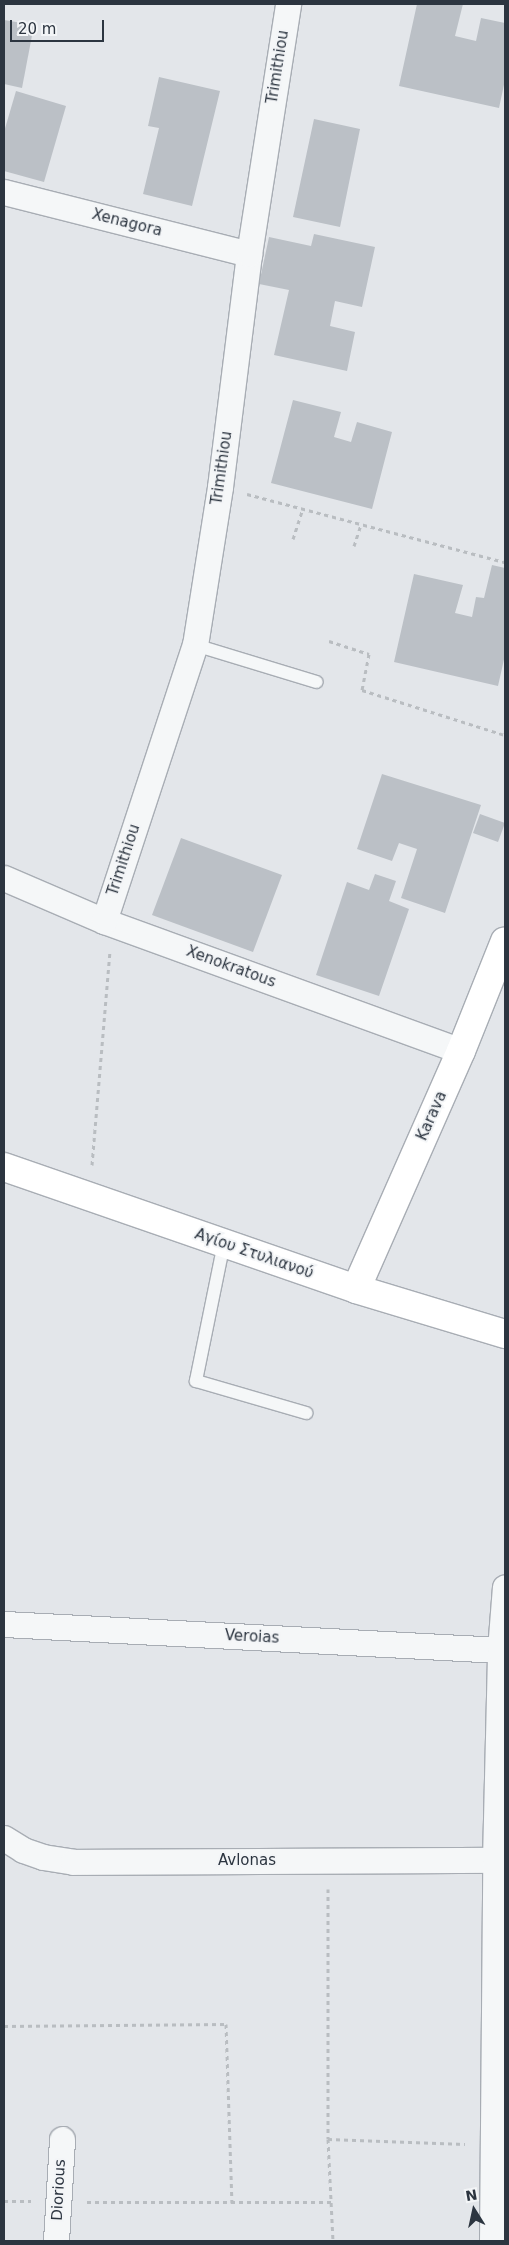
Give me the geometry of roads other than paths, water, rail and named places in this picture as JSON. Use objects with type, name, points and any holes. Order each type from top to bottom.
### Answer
[{"type":"street","name":"Trimithiou","points":[[108,923],[195,645],[220,487],[249,254],[288,4]]},
{"type":"street","name":"Xenagora","points":[[4,192],[249,254]]},
{"type":"street","name":"Xenokratous","points":[[4,878],[108,923],[461,1051]]},
{"type":"street","name":"Karava","points":[[356,1289],[461,1051],[505,941]]},
{"type":"street","name":"Αγίου Στυλιανού","points":[[4,1167],[356,1289],[505,1334]]},
{"type":"street","points":[[492,2241],[495,1860],[500,1650],[505,1587]]},
{"type":"street","name":"Veroias","points":[[4,1624],[500,1650]]},
{"type":"street","name":"Avlonas","points":[[4,1838],[23,1850],[42,1858],[73,1862],[495,1860]]},
{"type":"street","name":"Diorious","points":[[56,2241],[62,2139]]},
{"type":"lane","points":[[195,645],[318,682]]},
{"type":"lane","points":[[224,1243],[196,1381],[306,1413]]}]
